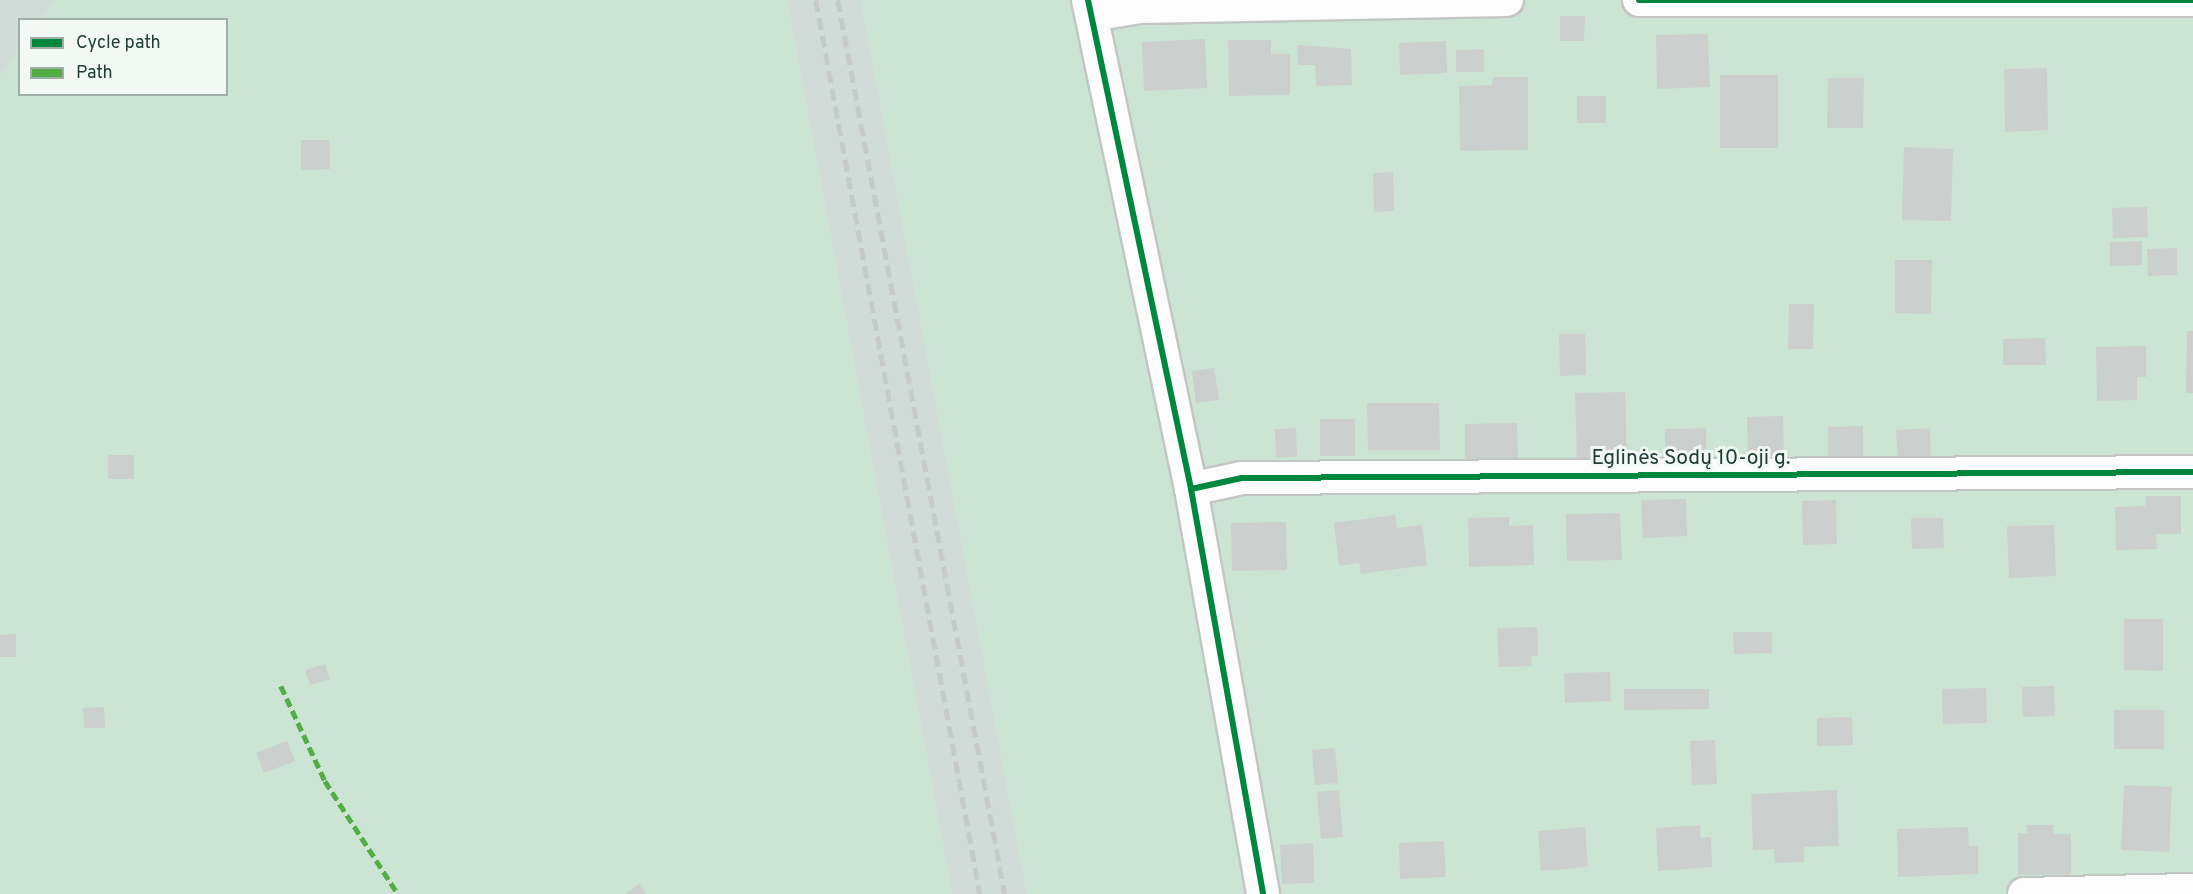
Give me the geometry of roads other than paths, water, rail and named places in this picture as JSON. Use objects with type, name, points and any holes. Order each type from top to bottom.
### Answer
[{"type":"street","points":[[1263,894],[1191,489],[1090,8],[1507,0]]},
{"type":"street","points":[[1639,0],[2193,0]]},
{"type":"street","name":"Eglinės Sodų 10-oji g.","points":[[1191,489],[1242,478],[2193,472]]},
{"type":"street","points":[[2024,894],[2193,890]]},
{"type":"railway","points":[[816,0],[980,894]]},
{"type":"railway","points":[[838,0],[1005,894]]}]
